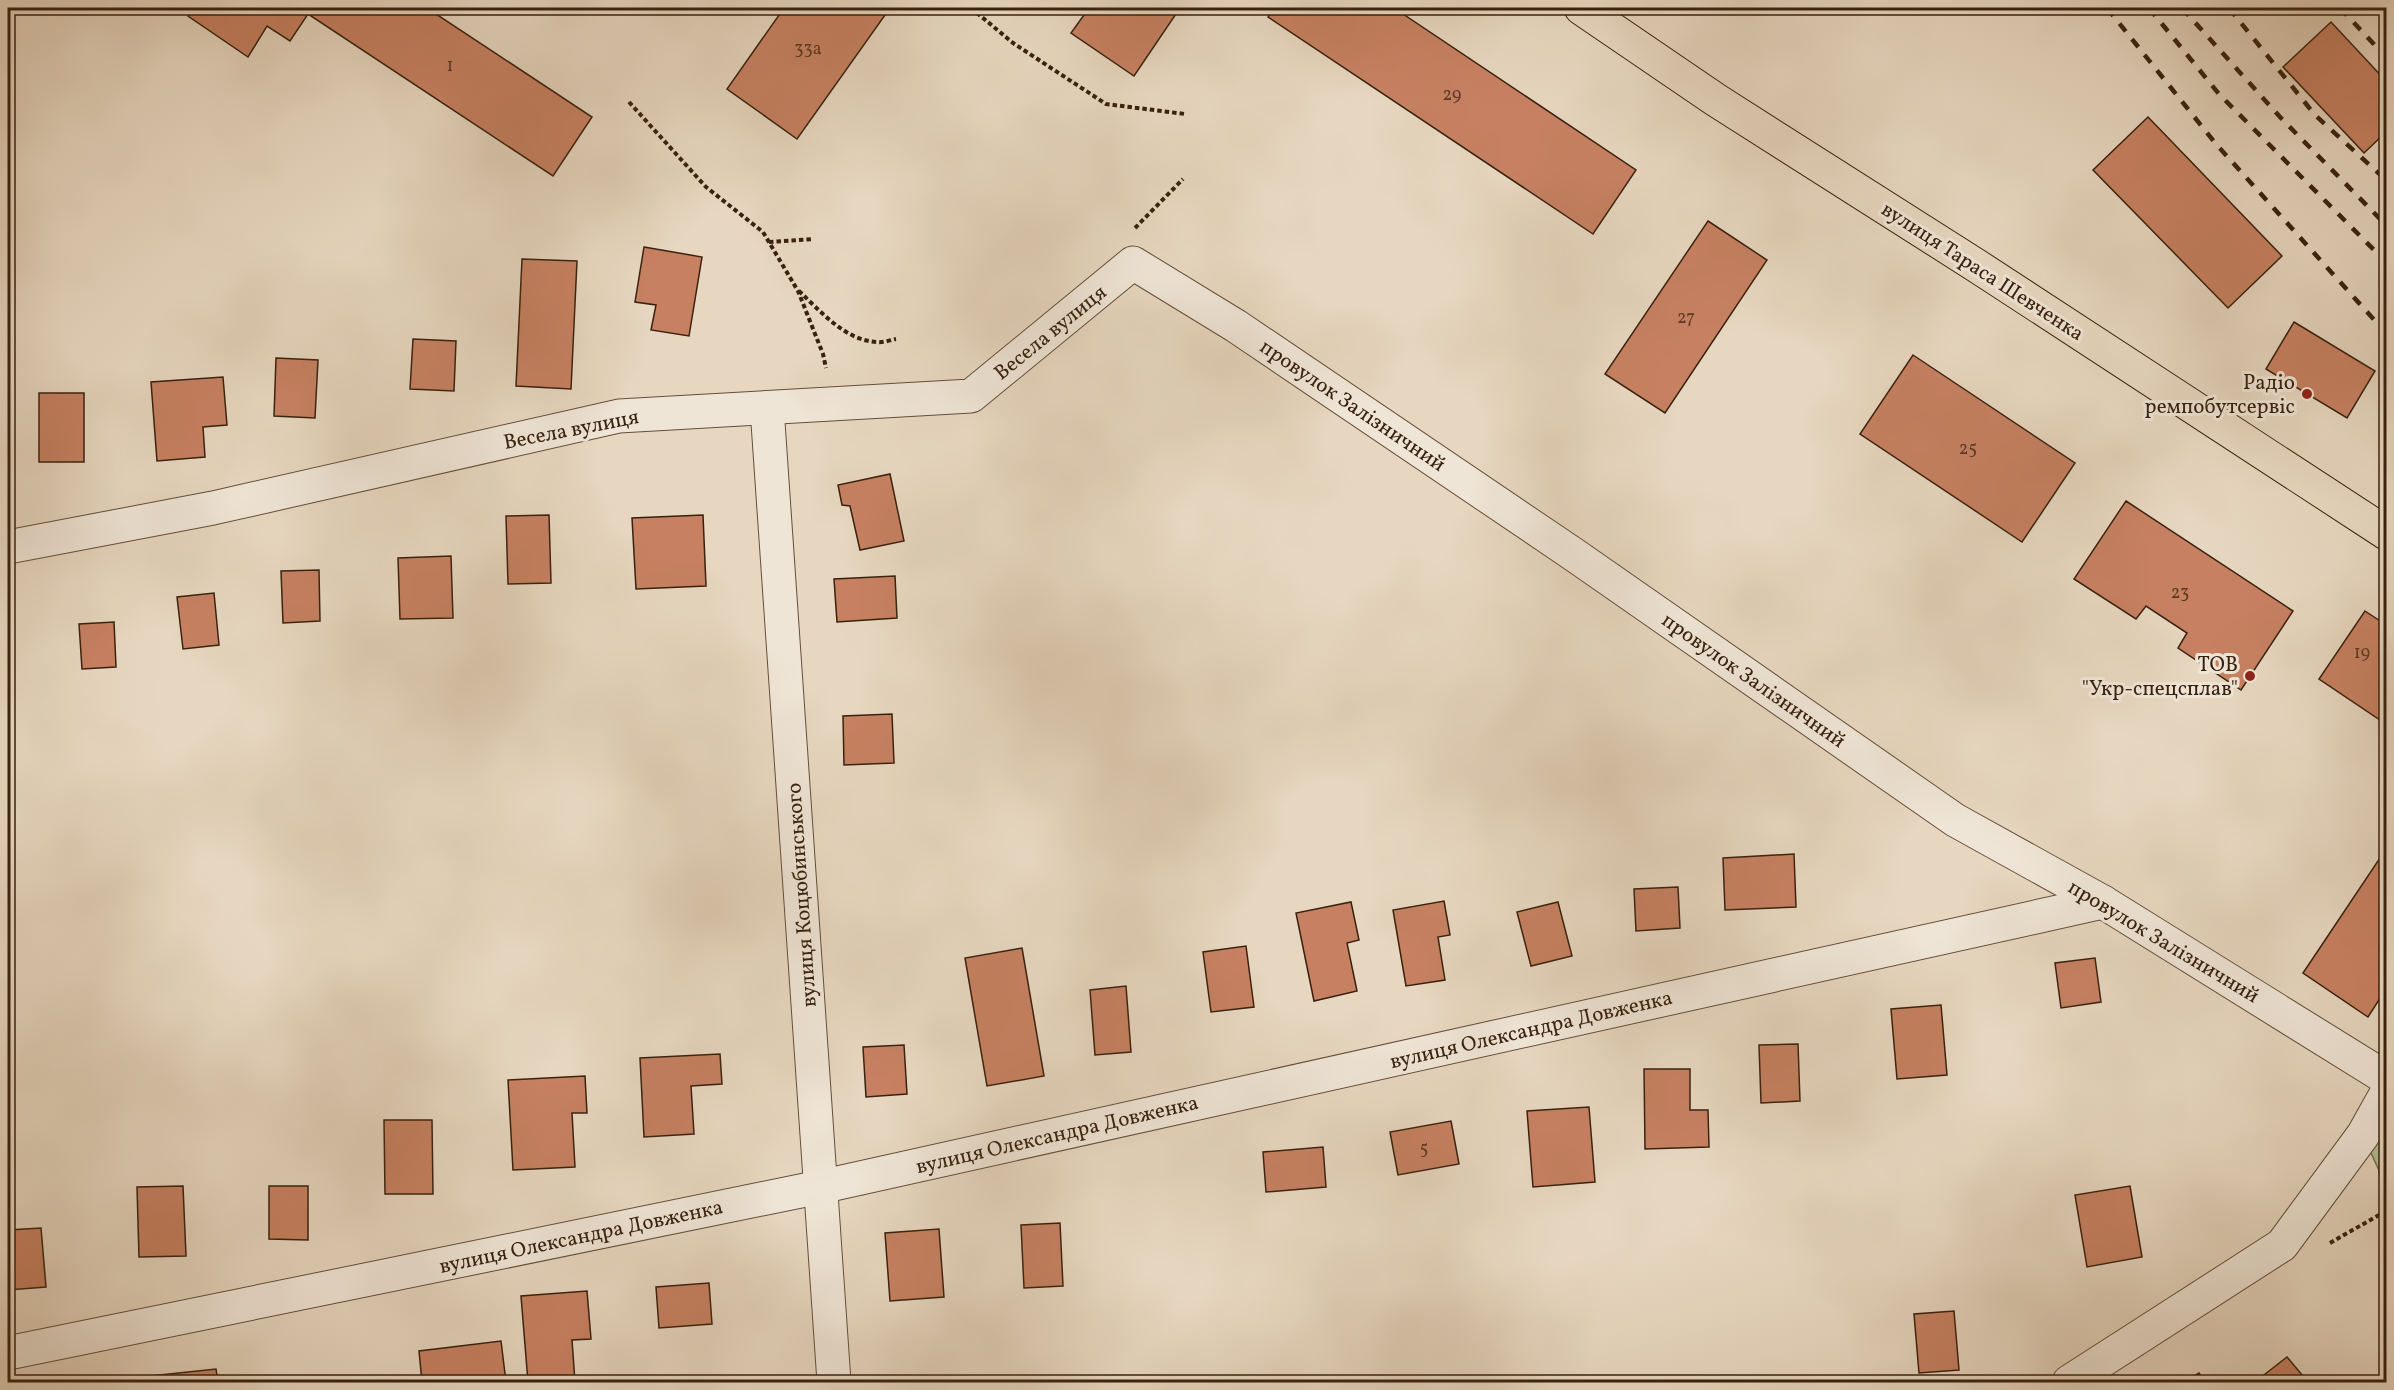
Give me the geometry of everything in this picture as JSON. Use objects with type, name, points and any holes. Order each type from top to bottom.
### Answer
[{"type":"main road","name":"вулиця Тараса Шевченка","points":[[1581,8],[1716,100],[1977,266],[2386,533]]},
{"type":"street","name":"Весела вулиця","points":[[8,548],[213,508],[619,416],[972,396],[1133,263]]},
{"type":"street","name":"провулок Залізничний","points":[[1133,263],[1236,326],[1573,554],[1955,820],[2103,902],[2386,1078]]},
{"type":"street","name":"вулиця Коцюбинського","points":[[767,408],[834,1383]]},
{"type":"street","name":"вулиця Олександра Довженка","points":[[8,1353],[820,1187],[2103,902]]},
{"type":"street","points":[[2069,1383],[2282,1245],[2363,1135],[2386,1094]]},
{"type":"path","points":[[971,8],[1014,43],[1106,104],[1185,114]]},
{"type":"path","points":[[629,102],[706,187],[763,232],[798,291],[823,354],[833,405]]},
{"type":"path","points":[[1133,263],[1135,228],[1183,179]]},
{"type":"path","points":[[768,242],[813,239]]},
{"type":"path","points":[[798,291],[850,335],[877,342],[896,339]]},
{"type":"green space","points":[[2386,1094],[2386,1186],[2363,1135]]},
{"type":"building","points":[[194,8],[312,8],[290,41],[267,26],[248,57],[188,16]]},
{"type":"building","points":[[312,8],[427,8],[592,117],[553,176],[308,14]]},
{"type":"building","points":[[784,8],[890,8],[797,139],[727,89]]},
{"type":"building","points":[[1089,8],[1180,8],[1134,76],[1071,33]]},
{"type":"building","points":[[1275,8],[1394,8],[1636,170],[1593,234],[1268,17]]},
{"type":"building","points":[[2331,22],[2386,81],[2386,132],[2364,153],[2283,67]]},
{"type":"building","points":[[2148,117],[2282,256],[2228,308],[2093,170]]},
{"type":"building","points":[[1708,221],[1767,260],[1665,413],[1605,374]]},
{"type":"building","points":[[644,247],[702,257],[689,336],[651,330],[656,305],[635,302]]},
{"type":"building","points":[[522,259],[577,261],[571,389],[516,386]]},
{"type":"building","points":[[2294,322],[2375,371],[2347,418],[2266,369]]},
{"type":"building","points":[[413,339],[456,341],[454,391],[410,389]]},
{"type":"building","points":[[1913,355],[2075,463],[2022,542],[1860,434]]},
{"type":"building","points":[[276,358],[318,360],[315,418],[274,416]]},
{"type":"building","points":[[223,377],[227,425],[203,427],[205,457],[157,461],[151,382]]},
{"type":"building","points":[[39,393],[84,393],[84,462],[39,462]]},
{"type":"building","points":[[890,474],[904,541],[860,550],[850,506],[842,505],[838,485]]},
{"type":"building","points":[[2126,501],[2293,611],[2241,690],[2178,648],[2187,633],[2146,606],[2136,619],[2074,579]]},
{"type":"building","points":[[549,515],[551,583],[508,584],[506,516]]},
{"type":"building","points":[[703,515],[706,586],[636,589],[632,518]]},
{"type":"building","points":[[451,556],[453,618],[400,619],[398,558]]},
{"type":"building","points":[[319,570],[320,621],[283,623],[281,571]]},
{"type":"building","points":[[895,576],[897,618],[837,622],[834,579]]},
{"type":"building","points":[[214,593],[219,645],[183,649],[177,597]]},
{"type":"building","points":[[2365,611],[2386,625],[2386,724],[2319,679]]},
{"type":"building","points":[[114,622],[116,667],[82,669],[79,624]]},
{"type":"building","points":[[892,714],[894,763],[844,765],[843,716]]},
{"type":"building","points":[[2386,849],[2386,989],[2368,1017],[2303,973]]},
{"type":"building","points":[[1794,854],[1796,907],[1725,910],[1723,858]]},
{"type":"building","points":[[1678,887],[1680,928],[1636,931],[1634,889]]},
{"type":"building","points":[[1444,901],[1450,935],[1438,937],[1445,980],[1406,986],[1393,910]]},
{"type":"building","points":[[1351,902],[1359,940],[1347,943],[1357,991],[1314,1001],[1296,913]]},
{"type":"building","points":[[1558,902],[1572,956],[1531,966],[1517,912]]},
{"type":"building","points":[[1246,946],[1254,1007],[1211,1012],[1203,952]]},
{"type":"building","points":[[1022,948],[1044,1076],[987,1086],[965,958]]},
{"type":"building","points":[[2095,958],[2101,1002],[2061,1008],[2055,963]]},
{"type":"building","points":[[1126,986],[1131,1052],[1095,1055],[1090,990]]},
{"type":"building","points":[[1941,1005],[1947,1075],[1897,1079],[1891,1009]]},
{"type":"building","points":[[1798,1044],[1800,1101],[1761,1103],[1759,1045]]},
{"type":"building","points":[[904,1045],[907,1094],[866,1097],[863,1047]]},
{"type":"building","points":[[720,1054],[722,1084],[691,1086],[694,1134],[644,1137],[640,1058]]},
{"type":"building","points":[[1644,1069],[1690,1069],[1690,1110],[1708,1110],[1709,1147],[1645,1149]]},
{"type":"building","points":[[585,1076],[587,1113],[572,1113],[575,1167],[513,1170],[508,1080]]},
{"type":"building","points":[[1589,1107],[1595,1182],[1533,1187],[1527,1111]]},
{"type":"building","points":[[384,1120],[432,1120],[433,1194],[385,1194]]},
{"type":"building","points":[[1451,1121],[1459,1164],[1398,1175],[1390,1132]]},
{"type":"building","points":[[1323,1147],[1326,1187],[1266,1192],[1263,1152]]},
{"type":"building","points":[[183,1186],[186,1256],[139,1257],[137,1187]]},
{"type":"building","points":[[269,1186],[308,1186],[308,1240],[269,1239]]},
{"type":"building","points":[[2130,1186],[2142,1257],[2087,1267],[2075,1195]]},
{"type":"building","points":[[1060,1223],[1063,1286],[1024,1288],[1021,1225]]},
{"type":"building","points":[[41,1228],[46,1287],[8,1290],[8,1230]]},
{"type":"building","points":[[939,1229],[944,1297],[890,1301],[885,1233]]},
{"type":"building","points":[[709,1283],[712,1324],[659,1328],[656,1287]]},
{"type":"building","points":[[587,1291],[591,1339],[572,1340],[575,1382],[528,1382],[521,1296]]},
{"type":"building","points":[[1954,1311],[1959,1370],[1919,1373],[1914,1314]]},
{"type":"building","points":[[501,1341],[506,1382],[422,1382],[419,1351]]},
{"type":"building","points":[[2287,1357],[2308,1382],[2255,1382]]},
{"type":"building","points":[[216,1369],[218,1382],[122,1382],[122,1379]]},
{"type":"building","points":[[2199,1373],[2205,1382],[2184,1382]]},
{"type":"railway","points":[[2107,8],[2216,144],[2386,333]]},
{"type":"railway","points":[[2149,8],[2219,94],[2386,262]]},
{"type":"railway","points":[[2182,8],[2280,117],[2386,225]]},
{"type":"railway","points":[[2229,8],[2315,115],[2386,180]]},
{"type":"railway","points":[[2340,8],[2386,57]]},
{"type":"place","name":"Радiо ремпобутсервiс","points":[[2307,394]]},
{"type":"place","name":"ТОВ \"Укр-спецсплав\"","points":[[2250,676]]}]
